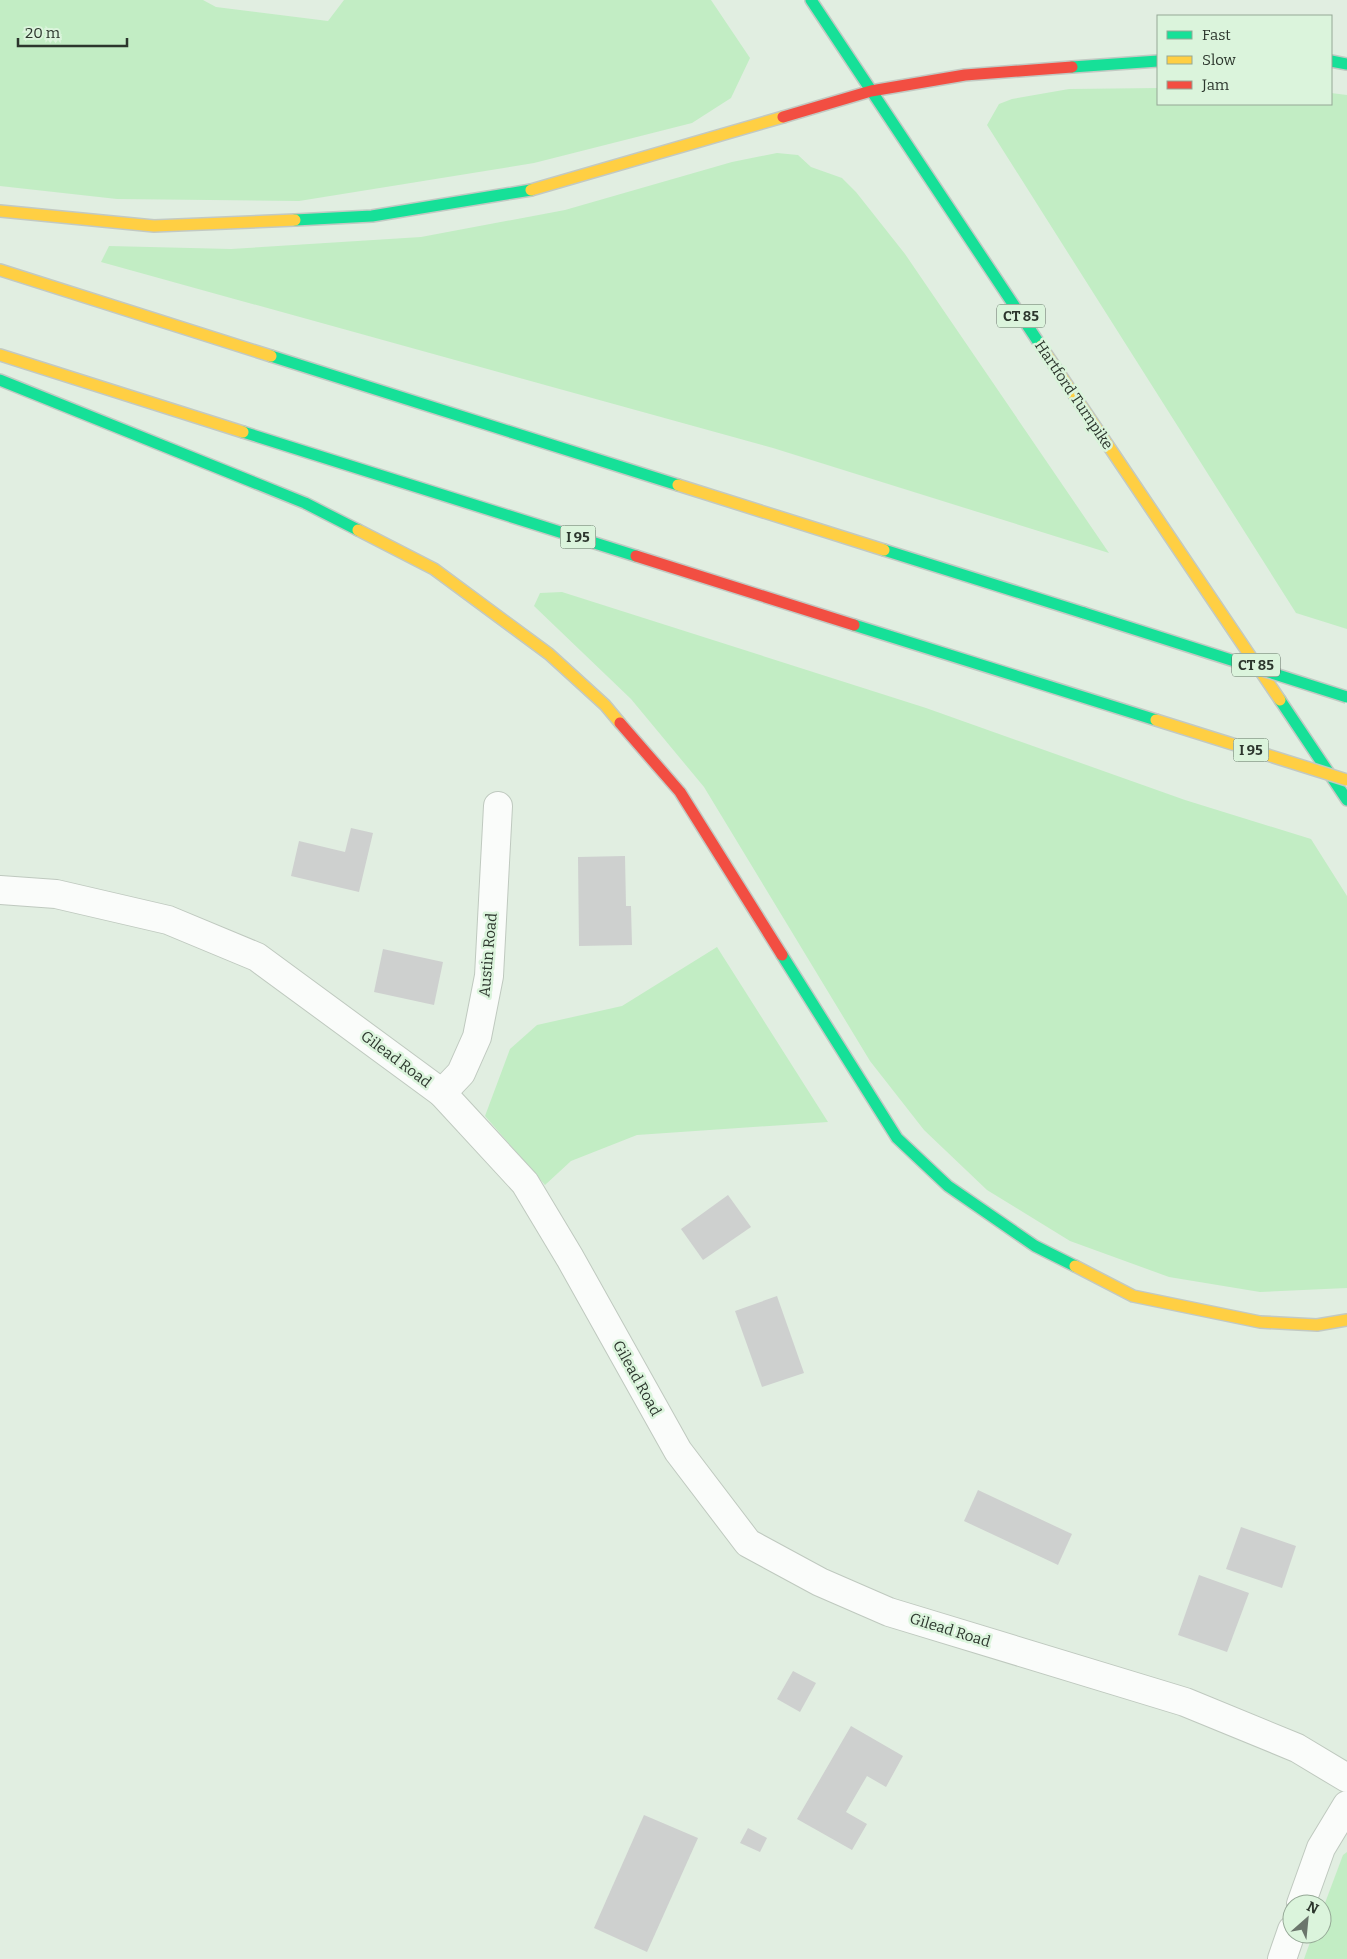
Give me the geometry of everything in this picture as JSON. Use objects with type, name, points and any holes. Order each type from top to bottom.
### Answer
[{"type":"highway","name":"Hartford Turnpike","points":[[811,0],[1343,785]]},
{"type":"highway","points":[[0,210],[154,226],[372,216],[544,188],[871,91],[966,75],[1157,61]]},
{"type":"highway","points":[[1332,61],[1347,64]]},
{"type":"highway","points":[[0,270],[1347,697]]},
{"type":"highway","name":"I 95","points":[[0,355],[1156,720],[1343,785]]},
{"type":"highway","points":[[0,380],[305,503],[434,569],[549,654],[605,705],[680,792],[897,1138],[948,1186],[1036,1246],[1133,1296],[1260,1322],[1317,1325],[1347,1320]]},
{"type":"highway","name":"CT 85","points":[[1343,785],[1347,800]]},
{"type":"street","name":"Austin Road","points":[[442,1093],[461,1073],[477,1037],[488,976],[498,806]]},
{"type":"street","name":"Gilead Road","points":[[0,890],[56,894],[168,920],[257,957],[442,1093],[525,1183],[570,1258],[678,1451],[748,1543],[820,1582],[889,1612],[1185,1702],[1297,1748],[1347,1778]]},
{"type":"street","points":[[1305,1894],[1321,1848],[1347,1805]]},
{"type":"street","points":[[1282,1959],[1287,1944]]},
{"type":"green space","points":[[0,0],[203,0],[216,7],[328,21],[344,0],[711,0],[750,58],[731,98],[692,123],[534,163],[299,201],[117,199],[0,186]]},
{"type":"green space","points":[[1157,88],[1157,105],[1332,105],[1332,93],[1347,95],[1347,629],[1296,613],[987,125],[999,104],[1012,99],[1069,89]]},
{"type":"green space","points":[[777,153],[798,155],[811,167],[842,178],[856,192],[905,254],[1109,553],[773,448],[101,262],[109,246],[231,249],[421,237],[565,210],[732,162]]},
{"type":"green space","points":[[562,592],[926,708],[1185,800],[1311,839],[1347,896],[1347,1288],[1260,1292],[1169,1277],[1070,1241],[987,1190],[924,1130],[870,1061],[704,787],[631,699],[534,606],[540,593]]},
{"type":"green space","points":[[717,947],[828,1122],[637,1135],[571,1161],[545,1185],[485,1116],[510,1049],[537,1025],[622,1006]]},
{"type":"green space","points":[[1347,1852],[1347,1959],[1304,1959],[1309,1944],[1332,1944],[1332,1894],[1328,1894],[1343,1855]]},
{"type":"building","points":[[351,828],[373,833],[359,892],[291,876],[299,841],[345,852]]},
{"type":"building","points":[[625,856],[626,906],[631,906],[632,945],[579,946],[578,857]]},
{"type":"building","points":[[383,949],[443,962],[434,1005],[374,992]]},
{"type":"building","points":[[728,1195],[751,1227],[703,1260],[681,1229]]},
{"type":"building","points":[[777,1296],[804,1373],[762,1387],[735,1311]]},
{"type":"building","points":[[978,1490],[1072,1534],[1058,1565],[964,1521]]},
{"type":"building","points":[[1241,1527],[1296,1546],[1282,1588],[1226,1569]]},
{"type":"building","points":[[1199,1575],[1249,1593],[1227,1652],[1178,1635]]},
{"type":"building","points":[[793,1671],[816,1683],[800,1712],[777,1699]]},
{"type":"building","points":[[851,1726],[903,1756],[886,1787],[867,1776],[846,1812],[867,1824],[852,1850],[797,1819]]},
{"type":"building","points":[[644,1815],[698,1838],[647,1952],[594,1928]]},
{"type":"building","points":[[748,1828],[767,1838],[760,1852],[740,1843]]},
{"type":"traffic: fast","points":[[811,0],[1041,346]]},
{"type":"traffic: fast","points":[[1072,67],[1157,61]]},
{"type":"traffic: fast","points":[[1332,61],[1347,64]]},
{"type":"traffic: fast","points":[[295,220],[372,216],[531,190]]},
{"type":"traffic: fast","points":[[271,356],[678,485]]},
{"type":"traffic: fast","points":[[0,380],[305,503],[358,530]]},
{"type":"traffic: fast","points":[[243,432],[636,556]]},
{"type":"traffic: fast","points":[[884,550],[1084,613]]},
{"type":"traffic: fast","points":[[1084,613],[1347,697]]},
{"type":"traffic: fast","points":[[854,625],[1156,720]]},
{"type":"traffic: fast","points":[[1280,700],[1347,800]]},
{"type":"traffic: fast","points":[[782,955],[897,1138],[948,1186],[1035,1246],[1075,1266]]},
{"type":"traffic: slow","points":[[531,190],[783,117]]},
{"type":"traffic: slow","points":[[0,211],[154,226],[295,220]]},
{"type":"traffic: slow","points":[[0,270],[271,356]]},
{"type":"traffic: slow","points":[[1041,346],[1280,700]]},
{"type":"traffic: slow","points":[[0,355],[243,432]]},
{"type":"traffic: slow","points":[[678,485],[884,550]]},
{"type":"traffic: slow","points":[[358,530],[434,569],[549,654],[605,705],[620,723]]},
{"type":"traffic: slow","points":[[1156,720],[1347,780]]},
{"type":"traffic: slow","points":[[1075,1266],[1133,1296],[1260,1322],[1317,1325],[1347,1320]]},
{"type":"traffic: jam","points":[[783,117],[871,91],[965,75],[1072,67]]},
{"type":"traffic: jam","points":[[636,556],[854,625]]},
{"type":"traffic: jam","points":[[620,723],[680,792],[782,955]]}]
